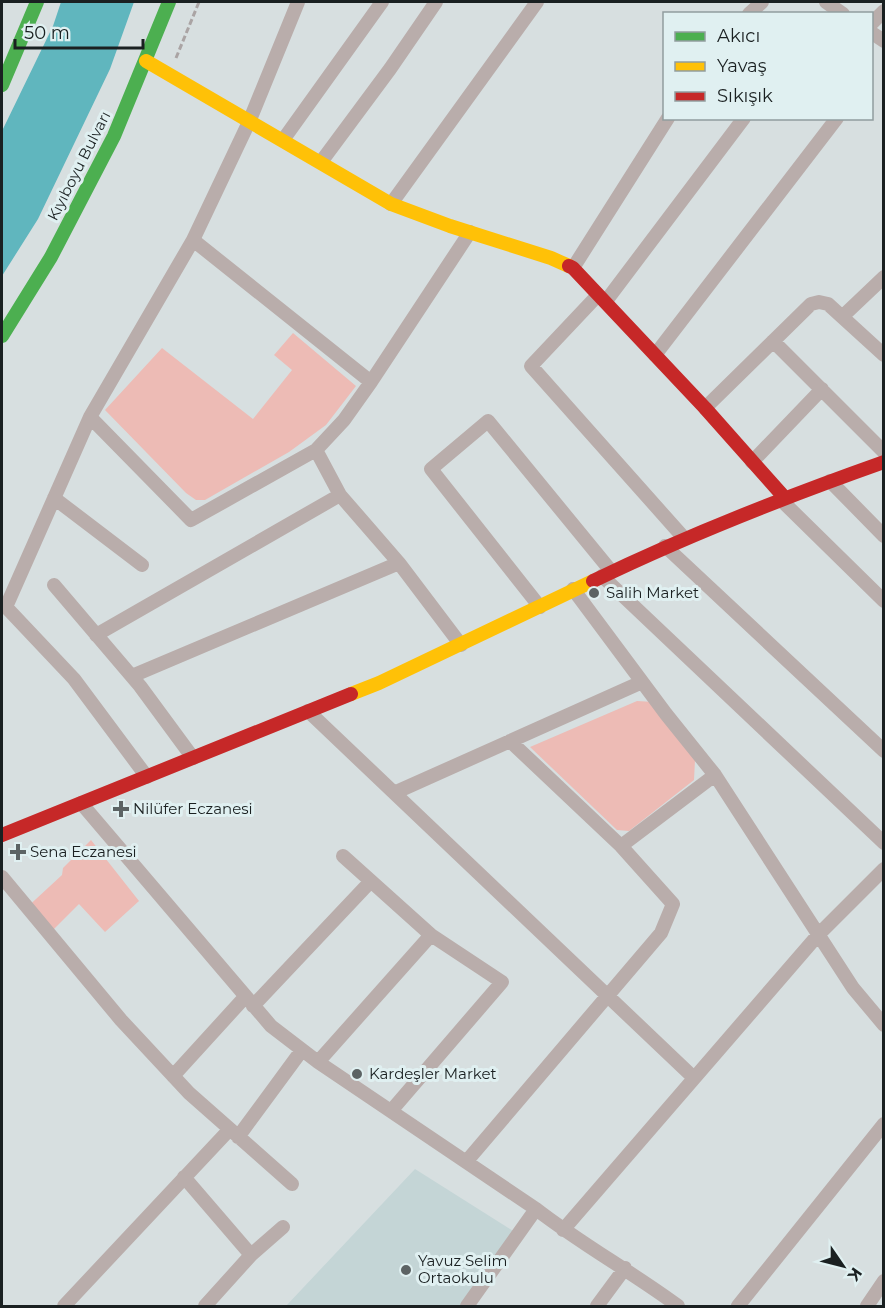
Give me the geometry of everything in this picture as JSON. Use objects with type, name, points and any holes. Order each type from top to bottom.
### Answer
[{"type":"main road","points":[[2,85],[37,2]]},
{"type":"main road","name":"Kıyıboyu Bulvarı","points":[[2,336],[51,257],[114,136],[169,2]]},
{"type":"main road","points":[[146,62],[391,204],[551,258],[573,268],[705,408],[782,498]]},
{"type":"main road","points":[[2,835],[379,683],[665,546],[782,498],[884,462]]},
{"type":"street","points":[[147,777],[74,679],[6,608],[90,417],[193,240],[249,122],[298,2]]},
{"type":"street","points":[[283,140],[382,2]]},
{"type":"street","points":[[321,162],[436,2]]},
{"type":"street","points":[[391,204],[537,2]]},
{"type":"street","points":[[750,12],[762,2]]},
{"type":"street","points":[[826,2],[840,12]]},
{"type":"street","points":[[873,22],[884,11]]},
{"type":"street","points":[[573,268],[667,120]]},
{"type":"street","points":[[684,538],[531,366],[602,298],[742,120]]},
{"type":"street","points":[[656,355],[835,120]]},
{"type":"street","points":[[90,417],[191,520],[316,450],[344,420],[371,382],[470,232]]},
{"type":"street","points":[[193,240],[371,382]]},
{"type":"street","points":[[843,316],[884,277]]},
{"type":"street","points":[[705,408],[811,304],[819,302],[828,304],[884,355]]},
{"type":"street","points":[[773,341],[884,452]]},
{"type":"street","points":[[752,462],[822,389]]},
{"type":"street","points":[[540,607],[431,469],[488,421],[606,574],[884,843]]},
{"type":"street","points":[[316,450],[340,495],[399,563],[461,645]]},
{"type":"street","points":[[830,481],[884,536]]},
{"type":"street","points":[[96,635],[340,495]]},
{"type":"street","points":[[54,498],[142,565]]},
{"type":"street","points":[[782,498],[884,601]]},
{"type":"street","points":[[665,546],[884,751]]},
{"type":"street","points":[[132,676],[399,563]]},
{"type":"street","points":[[54,585],[132,676],[194,758]]},
{"type":"street","points":[[573,590],[716,775],[853,988],[882,1021]]},
{"type":"street","points":[[394,793],[642,682]]},
{"type":"street","points":[[308,711],[694,1077]]},
{"type":"street","points":[[466,1162],[661,933],[673,904],[621,846],[510,741]]},
{"type":"street","points":[[621,846],[716,775]]},
{"type":"street","points":[[81,803],[271,1026],[318,1062],[678,1306]]},
{"type":"street","points":[[343,856],[431,935],[502,982],[391,1111]]},
{"type":"street","points":[[563,1230],[818,935],[884,869]]},
{"type":"street","points":[[2,878],[121,1020],[173,1076],[292,1184]]},
{"type":"street","points":[[173,1076],[371,880]]},
{"type":"street","points":[[318,1062],[431,935]]},
{"type":"street","points":[[64,1306],[184,1178],[234,1133],[302,1050]]},
{"type":"street","points":[[738,1306],[884,1124]]},
{"type":"street","points":[[184,1178],[251,1255]]},
{"type":"street","points":[[466,1306],[536,1209]]},
{"type":"street","points":[[205,1306],[251,1255],[283,1227]]},
{"type":"street","points":[[597,1306],[625,1268]]},
{"type":"street","points":[[867,1306],[884,1281]]},
{"type":"path","points":[[170,75],[199,2]]},
{"type":"shaded area","points":[[293,333],[356,386],[326,425],[289,452],[205,500],[196,500],[186,493],[105,410],[162,348],[253,419],[292,370],[274,355]]},
{"type":"shaded area","points":[[637,701],[654,702],[695,760],[694,780],[629,831],[617,830],[530,747]]},
{"type":"shaded area","points":[[91,840],[139,901],[105,932],[79,904],[48,935],[23,911],[62,875],[63,868]]},
{"type":"shaded area","name":"Yavuz Selim Ortaokulu","points":[[415,1169],[518,1234],[466,1306],[286,1306]]},
{"type":"water","points":[[61,2],[134,2],[110,69],[38,219],[2,276],[2,131],[53,26]]},
{"type":"traffic: fast","points":[[2,85],[37,2]]},
{"type":"traffic: fast","points":[[2,336],[51,257],[114,136],[169,2]]},
{"type":"traffic: slow","points":[[146,61],[391,204],[569,266]]},
{"type":"traffic: slow","points":[[351,694],[379,683],[593,581]]},
{"type":"traffic: jam","points":[[569,266],[705,408],[784,497]]},
{"type":"traffic: jam","points":[[593,581],[737,517],[884,462]]},
{"type":"traffic: jam","points":[[2,835],[351,694]]},
{"type":"place","name":"Salih Market","points":[[594,593]]},
{"type":"place","name":"Nilüfer Eczanesi","points":[[121,809]]},
{"type":"place","name":"Sena Eczanesi","points":[[18,852]]},
{"type":"place","name":"Kardeşler Market","points":[[357,1074]]},
{"type":"place","name":"Yavuz Selim Ortaokulu","points":[[406,1270]]}]
